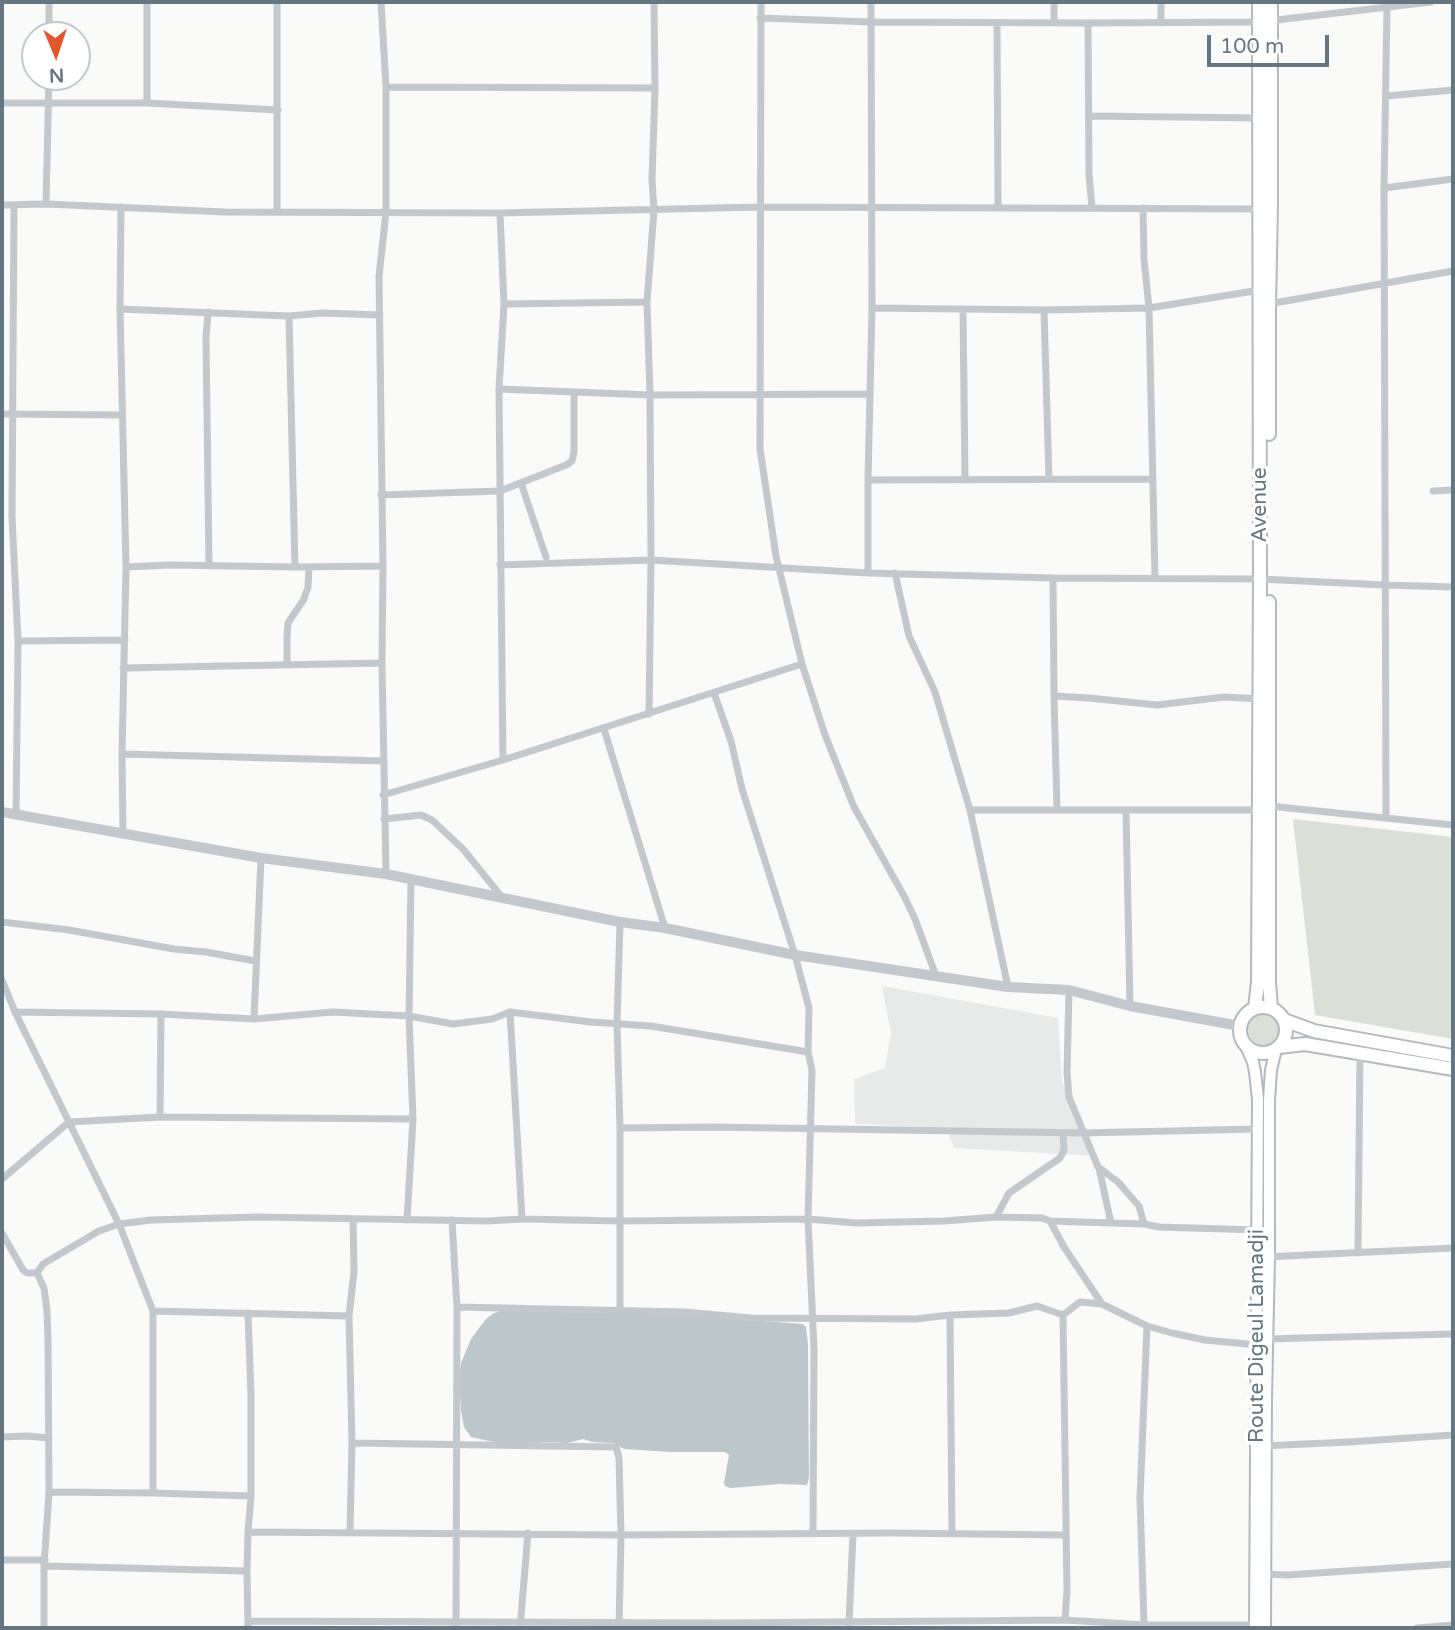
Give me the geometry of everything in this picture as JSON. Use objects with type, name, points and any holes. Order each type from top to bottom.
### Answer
[{"type":"highway","name":"Avenue","points":[[1255,1008],[1264,808],[1260,699],[1265,579],[1260,118],[1265,21],[1259,2]]},
{"type":"highway","points":[[1271,2],[1265,21],[1271,207],[1264,808],[1271,1008]]},
{"type":"highway","points":[[1453,1056],[1314,1031],[1284,1020],[1271,1008],[1255,1008],[1248,1012],[1240,1026],[1242,1040],[1246,1046],[1257,1052],[1270,1052],[1278,1048],[1305,1044],[1453,1069]]},
{"type":"highway","points":[[1278,1048],[1286,1034],[1284,1020]]},
{"type":"main road","name":"Route Digeul Lamadji","points":[[1246,1046],[1255,1072],[1258,1129],[1257,1230],[1263,1257],[1258,1627]]},
{"type":"main road","points":[[1263,1257],[1270,1085],[1272,1059],[1278,1048]]},
{"type":"main road","points":[[1258,1627],[1265,1574],[1261,1446]]},
{"type":"street","points":[[49,2],[49,21]]},
{"type":"street","points":[[147,2],[147,103]]},
{"type":"street","points":[[277,2],[277,212]]},
{"type":"street","points":[[381,2],[386,87],[386,212],[379,262],[386,874]]},
{"type":"street","points":[[649,714],[651,560],[647,302],[654,210],[654,2]]},
{"type":"street","points":[[761,2],[760,449],[769,517],[802,664],[825,735],[854,807],[915,919],[936,976]]},
{"type":"street","points":[[868,573],[872,308],[871,2]]},
{"type":"street","points":[[1054,2],[1054,23]]},
{"type":"street","points":[[1161,2],[1161,23]]},
{"type":"street","points":[[760,18],[997,23],[1265,21],[1432,2]]},
{"type":"street","points":[[1387,6],[1384,188],[1387,818]]},
{"type":"street","points":[[997,23],[998,208]]},
{"type":"street","points":[[1088,23],[1089,174],[1092,208]]},
{"type":"street","points":[[386,87],[655,88]]},
{"type":"street","points":[[1386,96],[1453,90]]},
{"type":"street","points":[[46,204],[49,91]]},
{"type":"street","points":[[2,103],[147,103],[278,110]]},
{"type":"street","points":[[1089,116],[1260,118]]},
{"type":"street","points":[[1384,188],[1453,179]]},
{"type":"street","points":[[2,205],[121,206],[225,212],[500,214],[759,207],[1260,209]]},
{"type":"street","points":[[14,205],[12,517],[18,641],[16,815]]},
{"type":"street","points":[[121,206],[120,309],[126,567],[123,834]]},
{"type":"street","points":[[1143,208],[1149,308],[1155,578]]},
{"type":"street","points":[[500,214],[504,304],[499,389],[502,760]]},
{"type":"street","points":[[1269,304],[1453,271]]},
{"type":"street","points":[[872,308],[1149,308],[1260,290]]},
{"type":"street","points":[[504,304],[647,302]]},
{"type":"street","points":[[120,309],[289,316],[322,313],[380,315]]},
{"type":"street","points":[[963,309],[965,480]]},
{"type":"street","points":[[1044,310],[1049,479]]},
{"type":"street","points":[[208,312],[209,566]]},
{"type":"street","points":[[289,316],[295,567]]},
{"type":"street","points":[[499,389],[650,393]]},
{"type":"street","points":[[499,389],[870,394]]},
{"type":"street","points":[[382,495],[500,491],[566,465],[572,461],[573,392]]},
{"type":"street","points":[[2,414],[122,415]]},
{"type":"street","points":[[868,480],[1153,479]]},
{"type":"street","points":[[521,483],[546,557]]},
{"type":"street","points":[[1433,491],[1453,490]]},
{"type":"street","points":[[2,517],[12,517]]},
{"type":"street","points":[[500,565],[651,560],[868,573],[1053,578],[1265,579],[1453,587]]},
{"type":"street","points":[[126,567],[383,566]]},
{"type":"street","points":[[287,665],[288,622],[304,599],[309,567]]},
{"type":"street","points":[[895,573],[909,636],[935,692],[970,810],[1008,988]]},
{"type":"street","points":[[1053,578],[1057,809]]},
{"type":"street","points":[[18,641],[125,640]]},
{"type":"street","points":[[123,668],[382,663]]},
{"type":"street","points":[[383,795],[604,729],[802,664]]},
{"type":"street","points":[[714,693],[731,741],[741,789],[795,955],[809,1008],[808,1052],[812,1070],[808,1219],[814,1349],[813,1534]]},
{"type":"street","points":[[1054,696],[1157,705],[1224,697],[1260,699]]},
{"type":"street","points":[[604,729],[666,928]]},
{"type":"street","points":[[122,754],[384,761]]},
{"type":"street","points":[[970,810],[1264,808],[1453,825]]},
{"type":"street","points":[[1126,810],[1130,1006]]},
{"type":"street","points":[[2,813],[261,858],[411,878],[795,955],[1008,988],[1069,990],[1130,1006],[1240,1026]]},
{"type":"street","points":[[384,819],[421,815],[432,820],[463,849],[501,897]]},
{"type":"street","points":[[254,1019],[261,858]]},
{"type":"street","points":[[407,1220],[413,1119],[409,1016],[411,878]]},
{"type":"street","points":[[2,922],[69,930],[255,961]]},
{"type":"street","points":[[620,922],[617,1024],[620,1311]]},
{"type":"street","points":[[2,980],[15,1012],[119,1224],[153,1311],[153,1493]]},
{"type":"street","points":[[1069,990],[1069,1097],[1098,1167],[1111,1223]]},
{"type":"street","points":[[15,1012],[161,1014],[254,1019],[332,1012],[409,1016],[453,1024],[492,1019],[510,1012],[651,1026],[808,1052]]},
{"type":"street","points":[[510,1012],[522,1219]]},
{"type":"street","points":[[160,1117],[161,1014]]},
{"type":"street","points":[[1358,1253],[1360,1054]]},
{"type":"street","points":[[2,1179],[69,1122],[160,1117],[413,1119]]},
{"type":"street","points":[[620,1128],[1063,1133],[1258,1129]]},
{"type":"street","points":[[996,1216],[1009,1193],[1060,1158],[1064,1150],[1063,1133]]},
{"type":"street","points":[[1098,1167],[1118,1182],[1139,1206],[1144,1224]]},
{"type":"street","points":[[37,1273],[43,1264],[99,1231],[119,1224],[152,1220],[257,1217],[620,1221],[808,1219],[903,1223],[996,1216],[1042,1218],[1050,1221],[1257,1230]]},
{"type":"street","points":[[351,1532],[349,1316],[354,1261],[353,1219]]},
{"type":"street","points":[[452,1220],[457,1307],[456,1624]]},
{"type":"street","points":[[1050,1221],[1102,1304]]},
{"type":"street","points":[[2,1235],[23,1270],[37,1273]]},
{"type":"street","points":[[1263,1257],[1453,1248]]},
{"type":"street","points":[[37,1273],[44,1288],[47,1311],[49,1492],[44,1563],[44,1628]]},
{"type":"street","points":[[1063,1315],[1080,1302],[1102,1304],[1147,1326],[1205,1340],[1262,1342],[1453,1334]]},
{"type":"street","points":[[457,1307],[685,1312],[751,1318],[916,1319],[1009,1313],[1037,1306],[1063,1315]]},
{"type":"street","points":[[153,1311],[349,1316]]},
{"type":"street","points":[[248,1313],[251,1394],[248,1625],[977,1625],[1065,1620],[1144,1625],[1258,1627]]},
{"type":"street","points":[[950,1315],[952,1534]]},
{"type":"street","points":[[1063,1315],[1067,1591],[1065,1620]]},
{"type":"street","points":[[1144,1625],[1140,1498],[1147,1326]]},
{"type":"street","points":[[1261,1446],[1453,1435]]},
{"type":"street","points":[[2,1437],[49,1438]]},
{"type":"street","points":[[352,1443],[616,1447],[619,1458],[621,1535],[619,1625]]},
{"type":"street","points":[[49,1492],[251,1496]]},
{"type":"street","points":[[248,1532],[1065,1535]]},
{"type":"street","points":[[520,1625],[528,1533]]},
{"type":"street","points":[[849,1623],[853,1534]]},
{"type":"street","points":[[2,1560],[247,1571]]},
{"type":"street","points":[[1265,1574],[1287,1575],[1453,1564]]},
{"type":"street","points":[[1417,1628],[1453,1625]]},
{"type":"shaded area","points":[[1293,819],[1453,837],[1453,1039],[1315,1015]]},
{"type":"shaded area","points":[[882,986],[1058,1018],[1062,1082],[1097,1156],[954,1148],[946,1128],[855,1124],[854,1079],[885,1068],[891,1033]]},
{"type":"shaded area","points":[[1264,1013],[1275,1018],[1280,1029],[1275,1040],[1264,1045],[1253,1040],[1248,1029],[1253,1018]]},
{"type":"shaded area","points":[[504,1310],[669,1314],[803,1324],[806,1327],[808,1345],[807,1485],[725,1486],[729,1455],[725,1452],[624,1449],[614,1443],[583,1439],[567,1443],[503,1444],[471,1437],[464,1427],[461,1411],[461,1363],[471,1339],[486,1319]]}]
